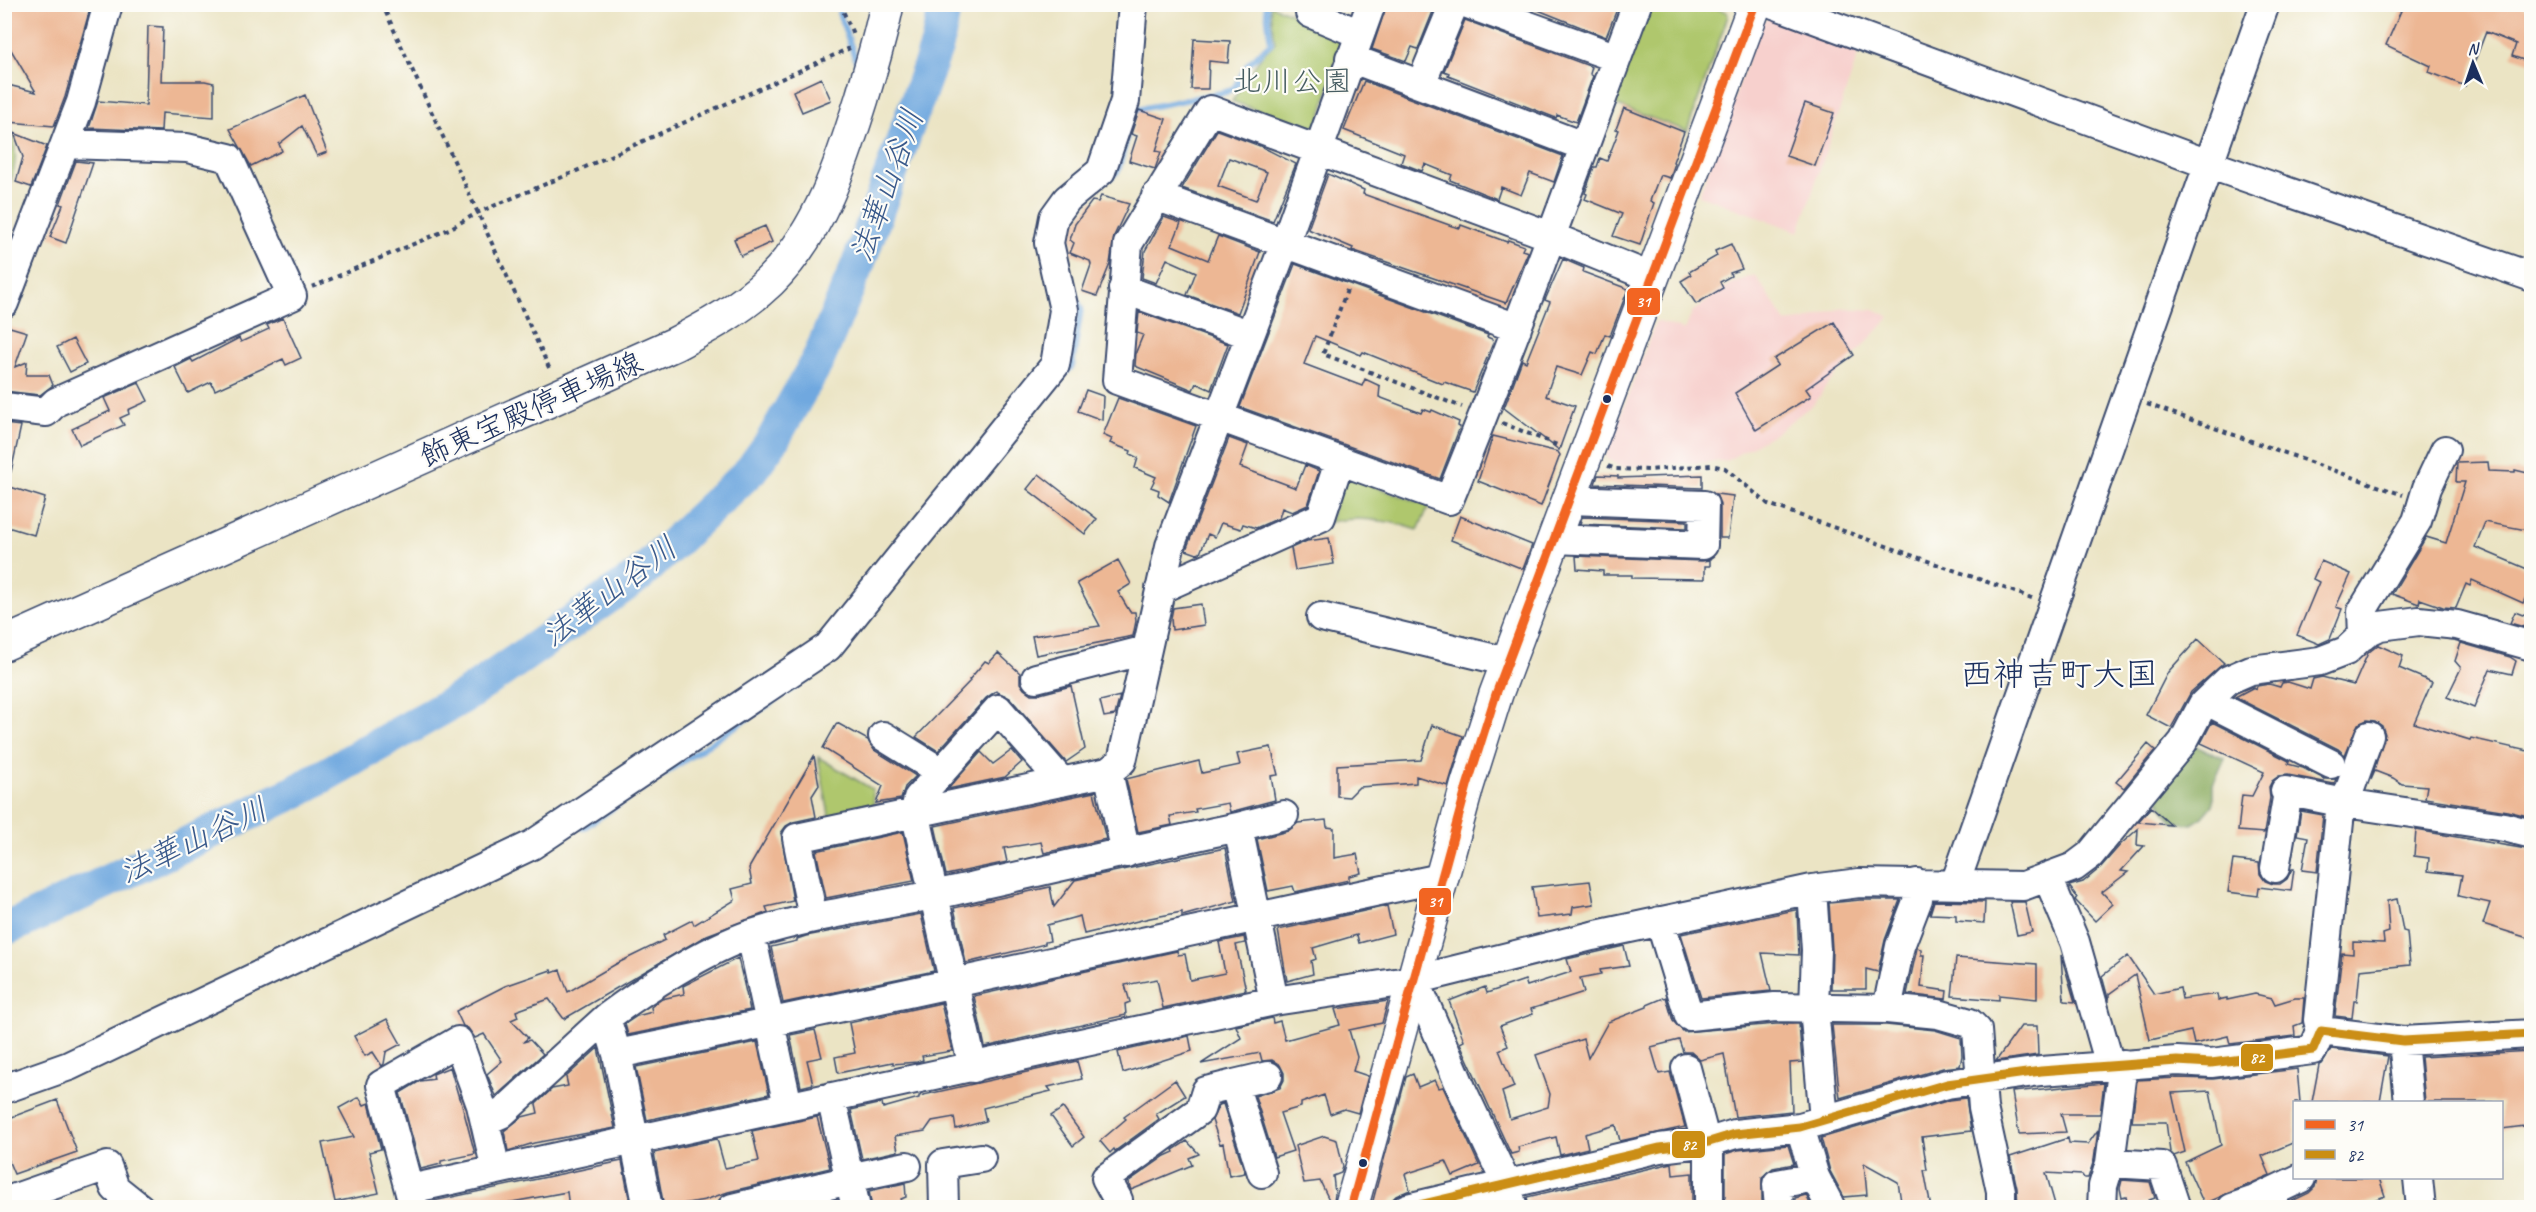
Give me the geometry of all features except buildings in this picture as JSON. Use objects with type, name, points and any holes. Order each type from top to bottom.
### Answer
[{"type":"main road","name":"飾東宝殿停車場線","points":[[4,644],[675,344],[726,316],[770,280],[808,233],[835,178],[865,49],[887,4]]},
{"type":"main road","points":[[1351,1208],[1470,776],[1508,662],[1651,277],[1757,5]]},
{"type":"street","points":[[4,303],[81,102],[108,4]]},
{"type":"street","points":[[4,1089],[69,1066],[532,845],[828,647],[1055,365],[1064,310],[1049,243],[1054,217],[1067,199],[1101,171],[1125,101],[1133,4]]},
{"type":"street","points":[[1313,4],[1310,14],[1355,46],[1421,84],[1583,146]]},
{"type":"street","points":[[813,918],[797,838],[1108,772],[1122,760],[1170,546],[1248,334],[1285,243],[1371,4]]},
{"type":"street","points":[[1421,84],[1454,4]]},
{"type":"street","points":[[1468,4],[1617,58]]},
{"type":"street","points":[[1637,4],[1583,146],[1550,236],[1517,328],[1484,416],[1449,500],[1117,380],[1128,244],[1210,110],[1550,236],[1651,277]]},
{"type":"street","points":[[1955,884],[2265,4]]},
{"type":"street","points":[[1757,5],[2532,277]]},
{"type":"street","points":[[4,407],[46,412],[56,402],[292,296],[229,158],[187,148],[66,144]]},
{"type":"street","points":[[1156,196],[1517,328]]},
{"type":"street","points":[[1123,289],[1248,334]]},
{"type":"street","points":[[2363,636],[2362,611],[2417,521],[2427,488],[2445,450]]},
{"type":"street","points":[[1160,589],[1321,517],[1339,462]]},
{"type":"street","points":[[1554,539],[1703,545],[1704,505],[1570,500]]},
{"type":"street","points":[[1322,617],[1508,662]]},
{"type":"street","points":[[496,1170],[485,1121],[458,1041],[381,1085],[412,1198],[496,1170],[633,1139],[973,1068],[1274,1001],[1414,980],[1660,921],[1812,889],[1859,883],[2023,886],[2074,867],[2090,855],[2182,742],[2207,701],[2228,680],[2251,669],[2320,661],[2346,651],[2363,636],[2380,626],[2419,621],[2457,625],[2532,646]]},
{"type":"street","points":[[1035,678],[1146,650]]},
{"type":"street","points":[[2207,701],[2331,764]]},
{"type":"street","points":[[973,1068],[915,812],[918,798],[998,709],[1062,782]]},
{"type":"street","points":[[883,736],[940,772]]},
{"type":"street","points":[[1407,1208],[1509,1195],[1660,1148],[1708,1143],[1735,1134],[1812,1123],[1947,1084],[2117,1065],[2177,1060],[2211,1062],[2313,1050],[2320,1031],[2318,1020],[2343,803],[2369,736]]},
{"type":"street","points":[[1108,772],[1126,853]]},
{"type":"street","points":[[2275,868],[2286,791],[2343,803],[2504,826],[2532,834]]},
{"type":"street","points":[[485,1121],[501,1114],[606,1018],[653,985],[751,935],[813,918],[935,895],[1284,815]]},
{"type":"street","points":[[1238,826],[1274,1001]]},
{"type":"street","points":[[617,1054],[1441,878]]},
{"type":"street","points":[[2048,878],[2074,942],[2117,1065],[2110,1163],[2103,1186],[2102,1208]]},
{"type":"street","points":[[1887,1009],[1900,946],[1917,899],[1917,883]]},
{"type":"street","points":[[1812,889],[1816,950],[1812,1123],[1815,1177],[1831,1208]]},
{"type":"street","points":[[1660,921],[1689,1016],[1775,1007],[1887,1009],[1938,1014],[1970,1023],[1977,1030],[1979,1079],[2001,1191],[2001,1208]]},
{"type":"street","points":[[751,935],[788,1107]]},
{"type":"street","points":[[1414,980],[1509,1195]]},
{"type":"street","points":[[606,1018],[617,1054],[648,1208]]},
{"type":"street","points":[[2320,1031],[2403,1041],[2532,1034]]},
{"type":"street","points":[[2403,1041],[2409,1101]]},
{"type":"street","points":[[1686,1068],[1708,1143],[1709,1208]]},
{"type":"street","points":[[1114,1208],[1118,1200],[1106,1178],[1200,1110],[1206,1091],[1268,1076]]},
{"type":"street","points":[[1234,1084],[1262,1173]]},
{"type":"street","points":[[831,1097],[851,1189]]},
{"type":"street","points":[[732,1208],[851,1189],[927,1173],[943,1164],[981,1158]]},
{"type":"street","points":[[2110,1163],[2162,1166],[2176,1208]]},
{"type":"street","points":[[4,1202],[107,1166],[116,1188],[140,1208]]},
{"type":"street","points":[[927,1173],[944,1208]]},
{"type":"street","points":[[1779,1208],[1777,1184],[1815,1177]]},
{"type":"street","points":[[2232,1208],[2255,1200],[2299,1179]]},
{"type":"street","points":[[2418,1179],[2421,1208]]},
{"type":"path","points":[[382,4],[561,395]]},
{"type":"path","points":[[292,296],[449,229],[477,213],[865,49],[854,37],[840,4]]},
{"type":"path","points":[[1354,269],[1323,354],[1616,469],[1648,470],[1711,465],[1725,468],[1768,504],[2053,605]]},
{"type":"path","points":[[2126,397],[2423,502]]},
{"type":"shaded area","points":[[1768,18],[1856,47],[1858,55],[1799,232],[1699,195],[1761,24]]},
{"type":"shaded area","points":[[1755,275],[1786,322],[1805,320],[1842,308],[1876,310],[1890,317],[1827,385],[1815,403],[1774,434],[1726,461],[1620,467],[1605,457],[1656,321],[1685,330],[1692,312],[1730,284]]},
{"type":"green space","name":"北川公園","points":[[1270,5],[1345,35],[1318,125],[1309,129],[1232,101],[1262,55],[1275,43]]},
{"type":"green space","points":[[1647,5],[1708,5],[1727,12],[1728,16],[1687,131],[1610,103]]},
{"type":"green space","points":[[5,123],[9,124],[14,143],[15,160],[5,195]]},
{"type":"green space","points":[[1345,476],[1429,506],[1418,530],[1374,520],[1352,519],[1329,522]]},
{"type":"green space","points":[[2193,745],[2225,759],[2213,784],[2213,805],[2203,817],[2192,824],[2172,822],[2153,791]]},
{"type":"green space","points":[[818,757],[872,789],[875,814],[831,825]]},
{"type":"waterway","name":"法華山谷川","points":[[4,929],[295,792],[468,694],[640,575],[751,470],[772,441],[818,360],[860,259],[937,45],[945,4]]},
{"type":"waterway","points":[[1133,114],[1134,110],[1226,92],[1235,87],[1248,64],[1271,43],[1266,4]]},
{"type":"waterway","points":[[839,13],[858,66]]},
{"type":"waterway","points":[[1111,177],[1118,171],[1127,138]]},
{"type":"waterway","points":[[1062,377],[1072,366],[1081,308],[1073,291]]},
{"type":"waterway","points":[[583,828],[835,660],[840,654]]},
{"type":"transit line","name":"31","points":[[1351,1208],[1467,786],[1496,694],[1755,4]]},
{"type":"transit line","name":"82","points":[[1407,1208],[1660,1148],[1709,1142],[1735,1134],[1800,1127],[1947,1084],[2041,1071],[2177,1061],[2211,1063],[2313,1050],[2321,1031],[2403,1041],[2532,1034]]},
{"type":"district","name":"西神吉町大国","points":[[2059,673]]}]
